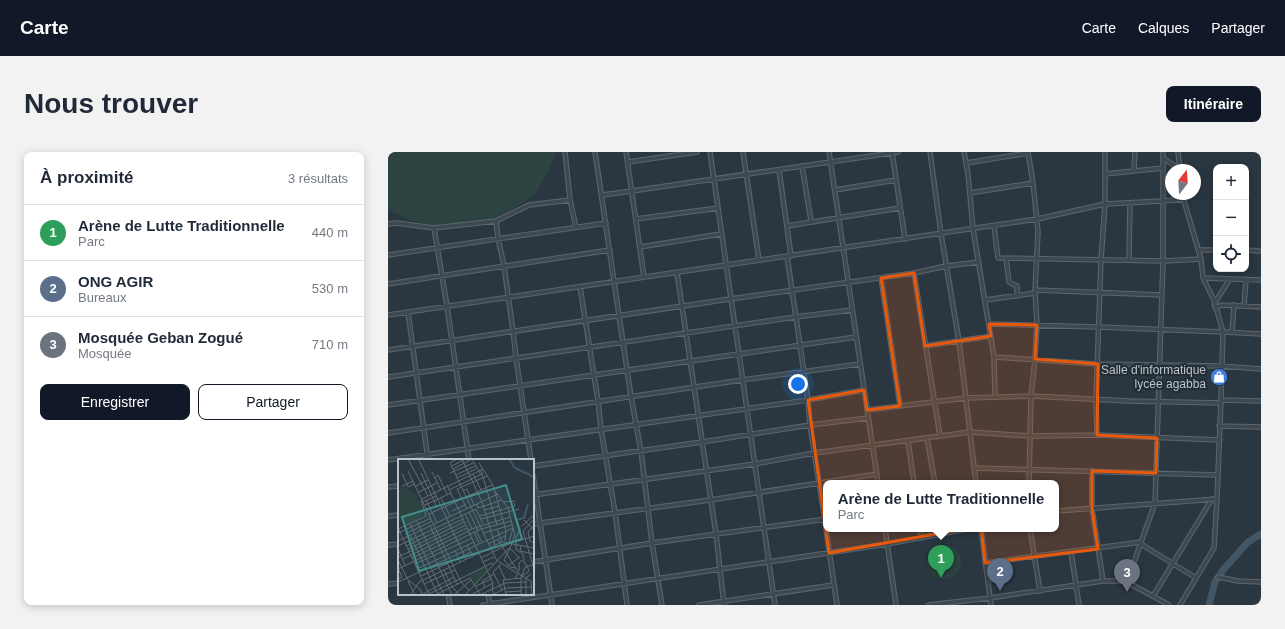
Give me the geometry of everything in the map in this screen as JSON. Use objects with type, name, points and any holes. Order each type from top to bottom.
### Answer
[{"type":"street","points":[[565,152],[570,200],[576,227]]},
{"type":"street","points":[[595,152],[631,397],[645,478],[652,543],[662,605]]},
{"type":"street","points":[[626,152],[644,277]]},
{"type":"street","points":[[628,162],[681,153],[697,152]]},
{"type":"street","points":[[710,152],[725,265],[775,605]]},
{"type":"street","points":[[743,152],[759,260]]},
{"type":"street","points":[[829,152],[877,480]]},
{"type":"street","points":[[892,152],[904,239]]},
{"type":"street","points":[[602,195],[898,152]]},
{"type":"street","points":[[930,152],[941,234],[959,341],[976,480]]},
{"type":"street","points":[[964,152],[973,229],[994,357],[995,397]]},
{"type":"street","points":[[1097,435],[1096,399],[1101,260],[1105,204],[1105,152]]},
{"type":"street","points":[[1134,171],[1135,152]]},
{"type":"street","points":[[1127,582],[1155,503],[1163,261],[1163,152]]},
{"type":"street","points":[[1178,152],[1179,164]]},
{"type":"street","points":[[966,163],[1028,153],[1037,219],[1035,292],[1037,325],[1031,396],[1029,480]]},
{"type":"street","points":[[1163,158],[1172,164]]},
{"type":"street","points":[[802,166],[811,221]]},
{"type":"street","points":[[1105,174],[1163,168]]},
{"type":"street","points":[[779,170],[787,226],[795,317],[823,507]]},
{"type":"street","points":[[835,190],[896,180]]},
{"type":"street","points":[[970,193],[1033,183]]},
{"type":"street","points":[[388,224],[397,223],[434,228],[496,221],[529,205],[570,200]]},
{"type":"street","points":[[388,315],[994,226],[1037,219],[1105,204],[1174,200]]},
{"type":"street","points":[[1180,605],[1214,548],[1215,499],[1220,440],[1219,426],[1221,402],[1222,332],[1214,300],[1203,278],[1199,250],[1184,200]]},
{"type":"street","points":[[1129,260],[1130,203]]},
{"type":"street","points":[[636,219],[718,208]]},
{"type":"street","points":[[787,226],[900,208]]},
{"type":"street","points":[[496,221],[504,266],[531,459]]},
{"type":"street","points":[[388,255],[606,223]]},
{"type":"street","points":[[994,226],[998,258],[1163,261],[1201,259]]},
{"type":"street","points":[[434,228],[447,306],[469,459]]},
{"type":"street","points":[[640,247],[721,234]]},
{"type":"street","points":[[388,284],[610,250]]},
{"type":"street","points":[[1199,250],[1213,250]]},
{"type":"street","points":[[1249,250],[1259,251]]},
{"type":"street","points":[[1006,258],[1009,282],[1017,286],[1017,296]]},
{"type":"street","points":[[388,350],[619,315],[848,283],[914,273],[946,266],[979,262]]},
{"type":"street","points":[[677,272],[716,534],[724,603]]},
{"type":"street","points":[[914,273],[933,401],[940,436]]},
{"type":"street","points":[[881,278],[900,406]]},
{"type":"street","points":[[1203,278],[1261,280]]},
{"type":"street","points":[[1215,306],[1230,279]]},
{"type":"street","points":[[1244,306],[1246,279]]},
{"type":"street","points":[[580,287],[615,512],[627,605]]},
{"type":"street","points":[[985,300],[1035,292],[1100,292],[1162,296]]},
{"type":"street","points":[[1215,306],[1234,305],[1261,307]]},
{"type":"street","points":[[1232,332],[1234,305]]},
{"type":"street","points":[[388,378],[623,342],[852,310]]},
{"type":"street","points":[[408,312],[415,374],[428,459]]},
{"type":"street","points":[[989,324],[1161,329],[1261,334]]},
{"type":"street","points":[[925,346],[990,336]]},
{"type":"street","points":[[388,405],[856,337]]},
{"type":"street","points":[[994,357],[1098,364],[1160,364],[1261,369]]},
{"type":"street","points":[[388,433],[803,371],[860,364]]},
{"type":"street","points":[[388,460],[808,400],[864,390]]},
{"type":"street","points":[[867,410],[966,398],[1031,396],[1159,401],[1261,401]]},
{"type":"street","points":[[534,466],[751,435],[810,425],[868,418]]},
{"type":"street","points":[[1219,426],[1261,427]]},
{"type":"street","points":[[552,605],[540,523],[534,494],[755,464],[814,453],[970,432],[1031,436],[1097,435],[1220,440]]},
{"type":"street","points":[[927,438],[934,480]]},
{"type":"street","points":[[908,441],[914,480]]},
{"type":"street","points":[[974,468],[1218,475]]},
{"type":"street","points":[[1092,471],[1092,508],[1103,581]]},
{"type":"street","points":[[833,480],[876,474]]},
{"type":"street","points":[[534,524],[649,507],[710,500],[823,481]]},
{"type":"street","points":[[388,488],[398,486]]},
{"type":"street","points":[[1059,511],[1215,499]]},
{"type":"street","points":[[1153,596],[1215,499]]},
{"type":"street","points":[[388,516],[398,515]]},
{"type":"street","points":[[534,562],[652,543],[823,519]]},
{"type":"street","points":[[826,532],[837,605]]},
{"type":"street","points":[[885,532],[896,605]]},
{"type":"street","points":[[920,532],[921,538]]},
{"type":"street","points":[[483,605],[887,544],[921,538],[940,532]]},
{"type":"street","points":[[982,532],[991,605]]},
{"type":"street","points":[[1030,532],[1040,590]]},
{"type":"street","points":[[986,563],[1141,543],[1196,578]]},
{"type":"street","points":[[388,545],[398,544]]},
{"type":"street","points":[[1071,552],[1079,605]]},
{"type":"street","points":[[1218,577],[1238,581],[1261,582]]},
{"type":"street","points":[[928,605],[990,598],[1103,581],[1127,582],[1169,605]]},
{"type":"street","points":[[388,584],[398,583]]},
{"type":"street","points":[[699,605],[724,603],[833,585]]},
{"type":"street","points":[[448,595],[450,605]]},
{"type":"street","points":[[488,595],[490,605]]},
{"type":"highlighted area","points":[[914,273],[925,346],[991,336],[989,324],[1037,325],[1035,359],[1098,364],[1097,435],[1157,438],[1156,473],[1092,471],[1092,508],[1098,549],[985,563],[981,526],[829,553],[808,400],[864,390],[867,410],[900,406],[881,278]]},
{"type":"green space","points":[[388,152],[557,152],[534,195],[515,208],[488,220],[448,225],[429,225],[410,220],[388,209]]},
{"type":"green space","points":[[941,545],[947,545],[951,546],[958,552],[961,562],[960,569],[954,576],[947,579],[941,579],[937,578],[930,572],[927,565],[927,559],[928,555],[934,548]]},
{"type":"waterway","points":[[1209,605],[1215,582],[1223,570],[1248,542],[1261,534]]},
{"type":"place","name":"Salle d'informatique lycée agabba","points":[[1219,377]]},
{"type":"place","name":"Arène de Lutte Traditionnelle","points":[[941,578]]},
{"type":"place","name":"ONG AGIR","points":[[1000,591]]},
{"type":"place","name":"Mosquée Geban Zogué","points":[[1127,592]]}]
